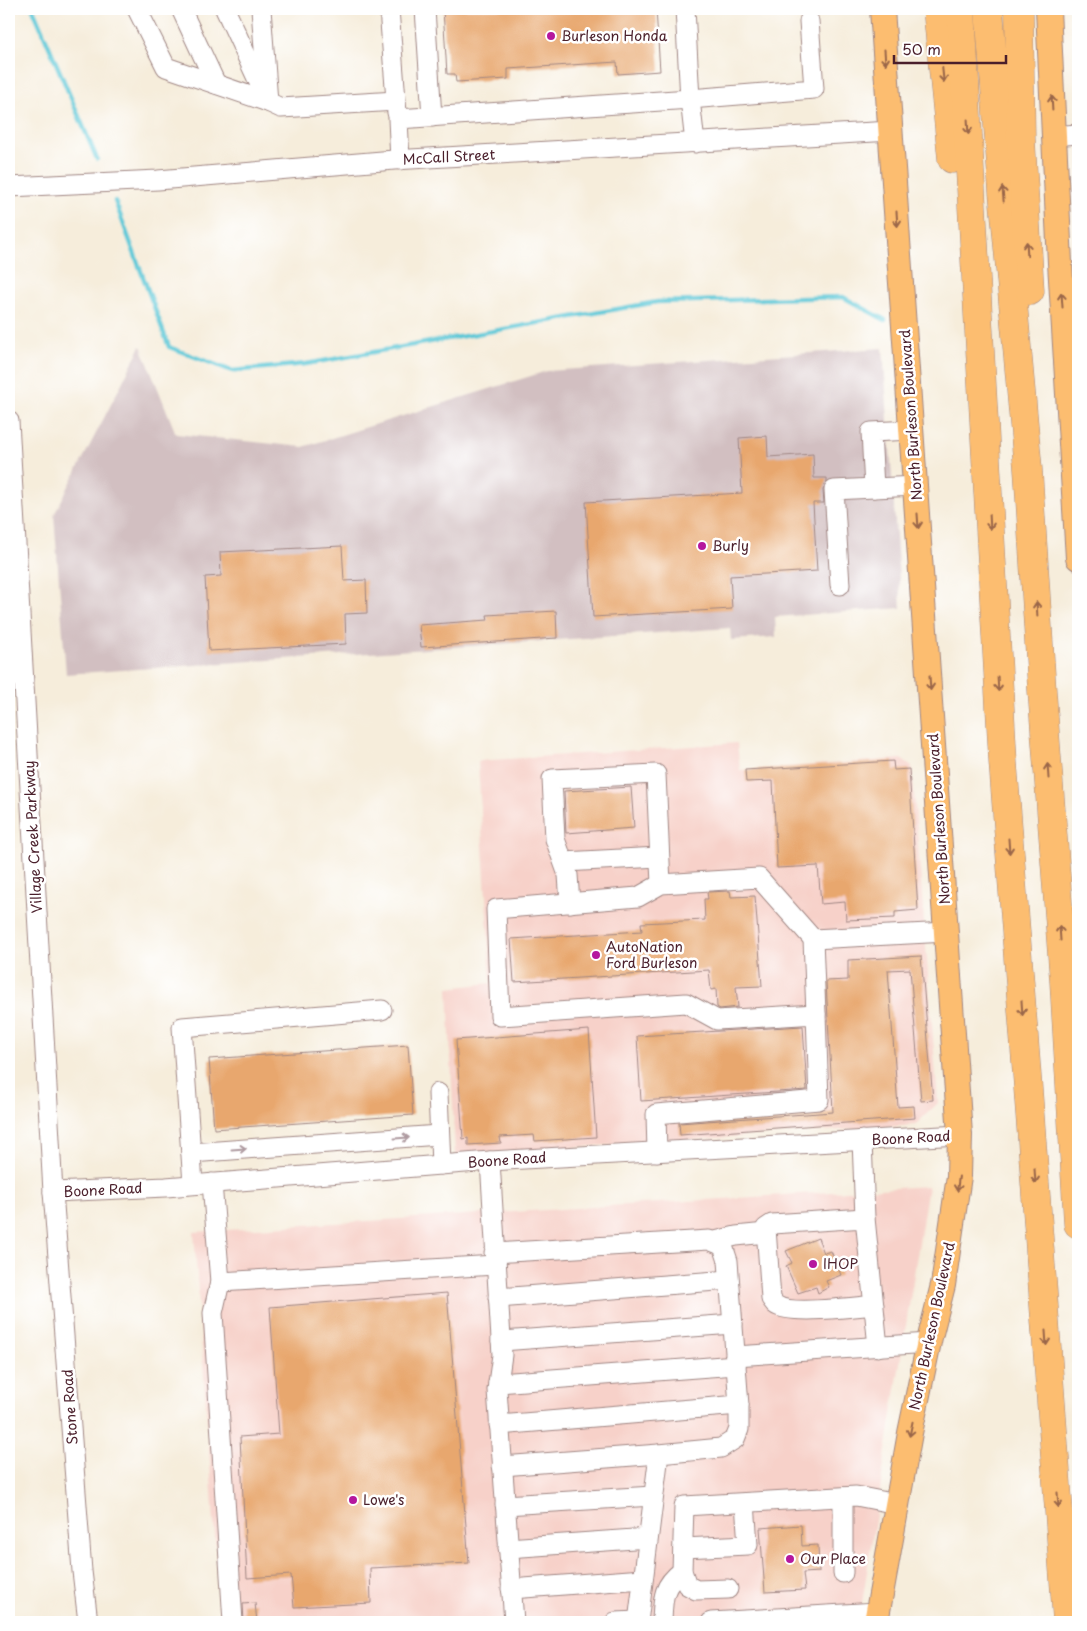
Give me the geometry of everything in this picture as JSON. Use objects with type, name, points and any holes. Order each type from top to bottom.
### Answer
[{"type":"highway","points":[[937,9],[957,221],[966,367],[987,473]]},
{"type":"highway","points":[[961,9],[1003,762],[1067,1622]]},
{"type":"highway","points":[[989,9],[1003,192],[1028,469],[1042,691],[1064,982],[1078,1224]]},
{"type":"highway","points":[[1019,9],[1021,138],[1039,450],[1028,469]]},
{"type":"highway","points":[[1064,982],[1078,1064]]},
{"type":"main road","name":"North Burleson Boulevard","points":[[876,1617],[929,1343],[948,1257],[959,1176],[960,1135],[882,9]]},
{"type":"main road","points":[[1048,9],[1078,558]]},
{"type":"street","points":[[136,9],[166,67],[281,108],[397,110],[432,117],[814,90],[809,21]]},
{"type":"street","points":[[181,9],[216,84]]},
{"type":"street","points":[[225,9],[268,102]]},
{"type":"street","points":[[261,9],[268,102]]},
{"type":"street","points":[[389,9],[400,160]]},
{"type":"street","points":[[425,9],[432,117]]},
{"type":"street","points":[[685,9],[690,99],[695,143]]},
{"type":"street","name":"McCall Street","points":[[9,187],[158,180],[400,160],[890,131]]},
{"type":"street","points":[[1054,136],[1078,134]]},
{"type":"street","name":"Village Creek Parkway","points":[[9,421],[53,1192]]},
{"type":"street","points":[[874,488],[871,432],[912,430]]},
{"type":"street","points":[[840,585],[834,490],[916,486]]},
{"type":"street","points":[[570,903],[568,875],[555,839],[552,778],[656,774],[661,884]]},
{"type":"street","points":[[564,862],[659,857]]},
{"type":"street","points":[[658,1152],[656,1114],[819,1100],[816,1014],[813,939],[759,878],[661,884],[638,897],[496,908],[500,1016],[686,1004],[717,1020],[816,1014]]},
{"type":"street","points":[[813,939],[947,932]]},
{"type":"street","points":[[233,1622],[213,1313],[220,1282],[203,1184],[191,1153],[182,1027],[382,1010]]},
{"type":"street","points":[[438,1093],[440,1165]]},
{"type":"street","points":[[191,1153],[439,1135]]},
{"type":"street","name":"Boone Road","points":[[53,1192],[203,1184],[490,1161],[960,1135]]},
{"type":"street","points":[[862,1140],[865,1218],[878,1347]]},
{"type":"street","points":[[490,1161],[502,1355],[497,1390],[514,1622]]},
{"type":"street","name":"Stone Road","points":[[53,1192],[82,1571],[88,1622]]},
{"type":"street","points":[[865,1218],[772,1224],[766,1228],[771,1299],[776,1305],[786,1309],[874,1305]]},
{"type":"street","points":[[715,1242],[736,1236],[766,1233]]},
{"type":"street","points":[[220,1282],[709,1240],[721,1245],[727,1255],[733,1324],[739,1422],[735,1439],[721,1448],[502,1466]]},
{"type":"street","points":[[498,1298],[729,1280]]},
{"type":"street","points":[[501,1341],[733,1324]]},
{"type":"street","points":[[498,1382],[929,1343]]},
{"type":"street","points":[[499,1425],[738,1405]]},
{"type":"street","points":[[615,1622],[638,1621],[659,1454]]},
{"type":"street","points":[[505,1505],[654,1496]]},
{"type":"street","points":[[728,1589],[696,1590],[686,1585],[682,1571],[684,1506],[856,1496],[897,1504]]},
{"type":"street","points":[[843,1497],[843,1573]]},
{"type":"street","points":[[683,1548],[748,1544],[745,1503]]},
{"type":"street","points":[[508,1548],[648,1538]]},
{"type":"street","points":[[662,1622],[665,1590],[669,1583],[682,1571]]},
{"type":"street","points":[[511,1589],[643,1579]]},
{"type":"street","points":[[710,1622],[876,1617]]},
{"type":"shaded area","points":[[141,346],[176,434],[303,447],[547,371],[883,348],[901,608],[775,617],[776,637],[731,640],[730,628],[66,674],[54,515]]},
{"type":"shaded area","points":[[737,743],[740,770],[901,759],[912,767],[938,1103],[915,1125],[455,1155],[448,988],[491,983],[478,761]]},
{"type":"shaded area","points":[[928,1186],[859,1622],[221,1622],[194,1232]]},
{"type":"building","name":"Burleson Honda","points":[[443,9],[656,9],[660,71],[618,74],[617,62],[508,69],[508,79],[456,82],[455,74],[447,74]]},
{"type":"building","name":"Burly","points":[[767,436],[768,457],[813,454],[814,478],[827,478],[823,490],[824,503],[813,503],[817,571],[730,576],[732,609],[593,617],[586,502],[742,493],[739,438]]},
{"type":"building","points":[[342,546],[344,581],[366,580],[367,613],[345,614],[346,644],[209,651],[205,577],[221,576],[220,552]]},
{"type":"building","points":[[556,611],[557,638],[421,647],[419,625],[488,620],[487,615]]},
{"type":"building","points":[[893,761],[894,770],[909,769],[918,910],[895,912],[895,918],[846,920],[845,902],[821,904],[818,866],[777,868],[773,781],[746,782],[745,770]]},
{"type":"building","points":[[631,787],[634,828],[566,833],[564,791]]},
{"type":"building","points":[[730,891],[731,897],[755,896],[762,986],[736,987],[738,1007],[720,1009],[717,1007],[716,989],[711,990],[709,970],[514,982],[511,939],[642,931],[641,923],[705,920],[704,899],[708,899],[707,892]]},
{"type":"building","points":[[921,956],[933,1100],[921,1101],[910,969],[888,970],[898,1107],[914,1106],[915,1118],[680,1135],[679,1123],[833,1112],[826,981],[848,980],[848,960]]},
{"type":"building","points":[[803,1026],[807,1090],[641,1101],[637,1036]]},
{"type":"building","points":[[589,1030],[596,1137],[535,1141],[534,1135],[500,1137],[501,1143],[468,1145],[468,1138],[463,1139],[456,1040]]},
{"type":"building","points":[[408,1045],[413,1115],[214,1129],[209,1059]]},
{"type":"building","name":"IHOP","points":[[818,1238],[824,1253],[831,1251],[841,1275],[826,1281],[829,1287],[818,1293],[816,1287],[798,1293],[786,1266],[792,1263],[786,1251]]},
{"type":"building","name":"Lowe's","points":[[447,1293],[469,1563],[370,1568],[371,1603],[294,1607],[291,1575],[247,1578],[240,1437],[279,1434],[270,1307]]},
{"type":"building","name":"Our Place","points":[[801,1525],[802,1546],[818,1545],[819,1572],[803,1573],[805,1590],[765,1592],[760,1528]]},
{"type":"building","points":[[255,1603],[257,1622],[244,1622],[243,1604]]},
{"type":"waterway","points":[[33,9],[97,159]]},
{"type":"waterway","points":[[115,201],[169,347],[232,371],[306,364],[657,302],[843,297],[885,320]]},
{"type":"place","name":"Burleson Honda","points":[[551,36]]},
{"type":"place","name":"Burly","points":[[702,546]]},
{"type":"place","name":"AutoNation Ford Burleson","points":[[596,955]]},
{"type":"place","name":"IHOP","points":[[813,1264]]},
{"type":"place","name":"Lowe's","points":[[353,1500]]},
{"type":"place","name":"Our Place","points":[[790,1559]]}]
